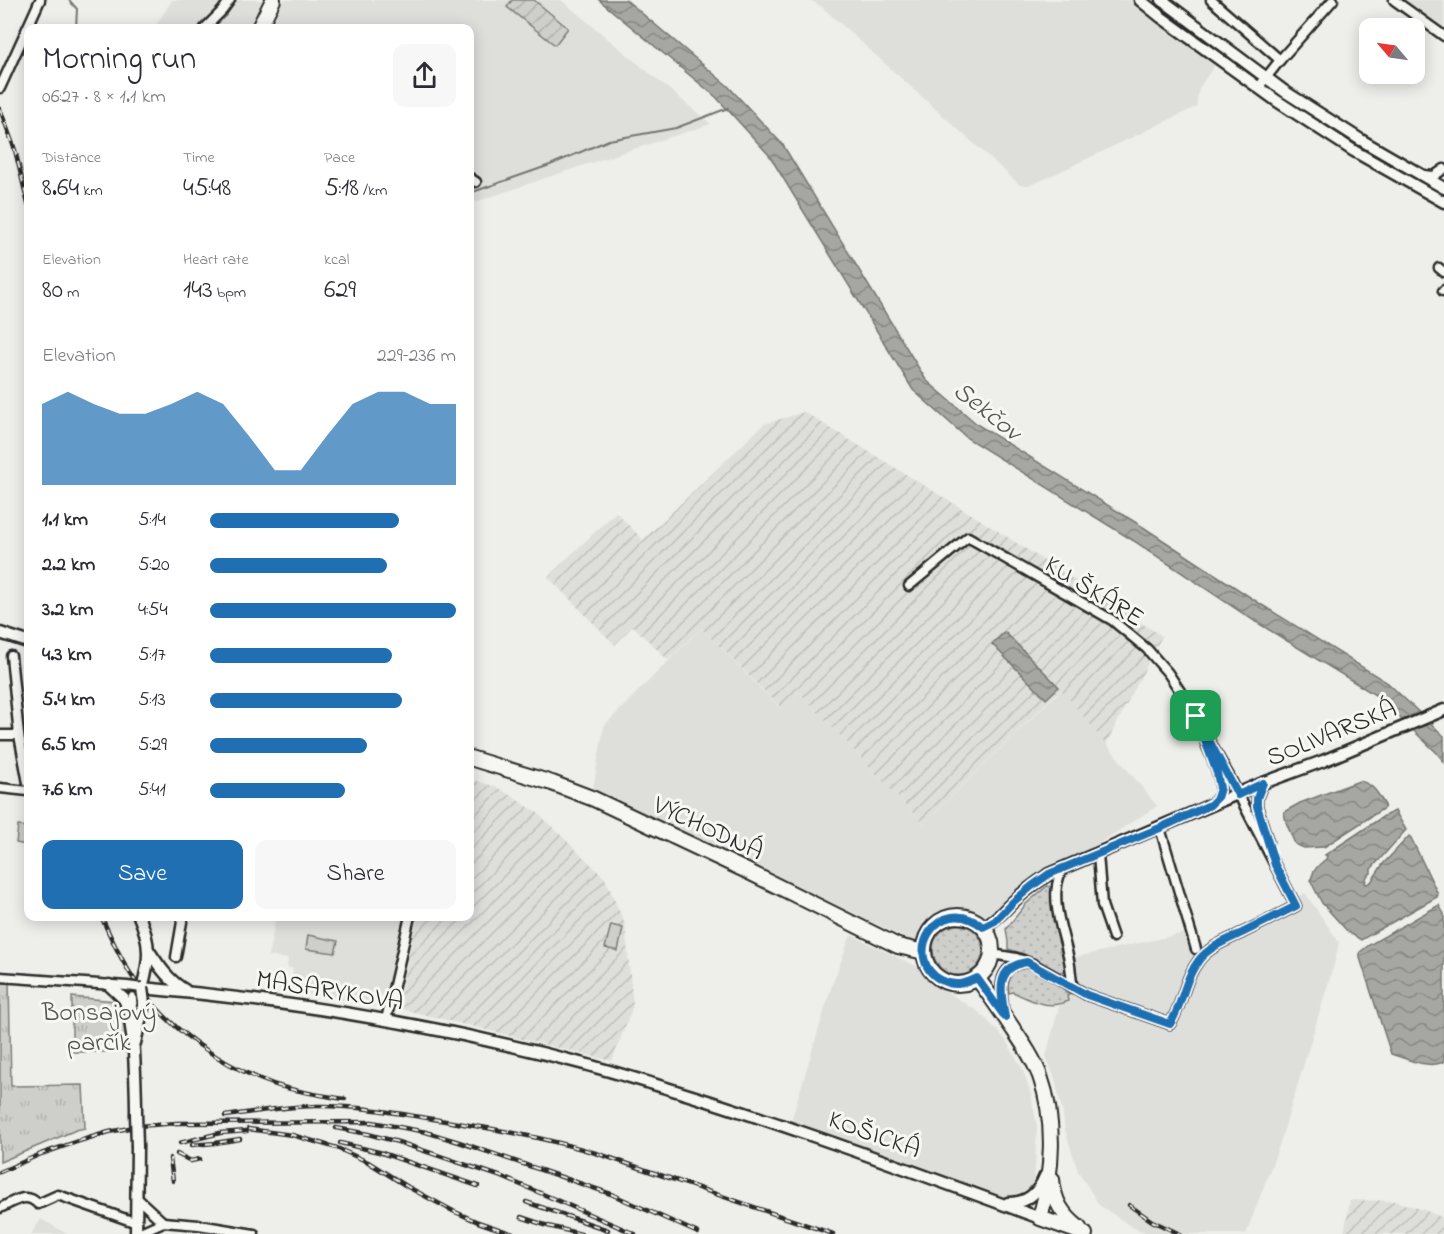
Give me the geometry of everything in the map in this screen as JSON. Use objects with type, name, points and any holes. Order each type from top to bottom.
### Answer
[{"type":"main road","points":[[261,24],[273,0]]},
{"type":"main road","name":"VÝCHODNÁ","points":[[474,759],[552,783],[594,799],[898,946],[924,952]]},
{"type":"main road","points":[[956,916],[966,917],[983,927],[991,944],[992,954],[984,972],[977,978],[957,985],[946,983],[930,971],[924,952],[925,942],[929,932],[937,924],[946,918],[956,916]]},
{"type":"main road","points":[[977,978],[1031,1055],[1040,1075],[1049,1113],[1053,1192],[1061,1209],[1085,1234]]},
{"type":"main road","points":[[1040,1218],[1051,1162]]},
{"type":"main road","name":"KOŠICKÁ","points":[[1040,1218],[1085,1234]]},
{"type":"street","points":[[29,24],[40,0]]},
{"type":"street","points":[[209,24],[230,0]]},
{"type":"street","points":[[1140,0],[1258,88],[1368,159],[1441,200]]},
{"type":"street","points":[[1162,0],[1266,79],[1353,135],[1441,187]]},
{"type":"street","points":[[1211,0],[1280,60]]},
{"type":"street","points":[[1258,88],[1333,0]]},
{"type":"street","points":[[1394,0],[1444,36]]},
{"type":"street","points":[[0,88],[24,35]]},
{"type":"street","points":[[1368,159],[1394,168],[1427,187],[1441,187]]},
{"type":"street","points":[[1418,173],[1434,176],[1444,171]]},
{"type":"street","points":[[1441,200],[1436,192],[1441,187],[1444,171]]},
{"type":"street","name":"KU ŠKÁRE","points":[[909,586],[968,537],[1112,620],[1147,648],[1168,673],[1196,716],[1238,795]]},
{"type":"street","points":[[0,633],[24,641]]},
{"type":"street","points":[[11,656],[24,762]]},
{"type":"street","name":"SOLIVARSKÁ","points":[[983,927],[995,921],[1013,902],[1049,874],[1263,783],[1443,711]]},
{"type":"street","points":[[1196,716],[1217,773],[1220,788],[1217,798],[1206,808]]},
{"type":"street","points":[[0,735],[19,735]]},
{"type":"street","points":[[1263,783],[1257,798],[1257,806],[1275,865]]},
{"type":"street","points":[[0,788],[24,791]]},
{"type":"street","points":[[992,954],[1027,962],[1087,995],[1170,1024],[1176,1015],[1190,976],[1205,953],[1296,906],[1238,795]]},
{"type":"street","points":[[1160,828],[1196,950]]},
{"type":"street","points":[[1098,854],[1102,905],[1113,937]]},
{"type":"street","points":[[1063,868],[1057,880],[1057,905],[1073,988]]},
{"type":"street","points":[[134,1049],[144,1003],[142,988],[149,957],[141,921]]},
{"type":"street","points":[[176,957],[182,921]]},
{"type":"street","points":[[386,1020],[409,921]]},
{"type":"street","points":[[149,957],[177,986],[188,992]]},
{"type":"street","points":[[1005,1017],[1002,979],[1014,966],[1027,962]]},
{"type":"street","name":"MASARYKOVA","points":[[0,977],[188,992],[386,1020],[557,1057],[647,1082]]},
{"type":"street","points":[[109,985],[124,999],[130,1013]]},
{"type":"street","points":[[137,1230],[134,1049],[129,1023],[134,997],[142,988]]},
{"type":"street","name":"KOŠICKÁ","points":[[647,1082],[716,1103],[1040,1218]]},
{"type":"street","points":[[1001,1204],[1018,1203],[1030,1197],[1041,1187],[1051,1162]]},
{"type":"street","points":[[0,1208],[23,1197],[29,1197],[38,1204],[58,1195],[137,1230],[163,1222],[254,1234]]},
{"type":"street","points":[[137,1198],[163,1222]]},
{"type":"shaded area","points":[[172,0],[270,0],[255,24],[157,24]]},
{"type":"shaded area","points":[[283,0],[561,0],[711,124],[474,203],[474,24],[272,24]]},
{"type":"shaded area","points":[[810,0],[1133,0],[1215,65],[1199,88],[1196,107],[1038,182],[1020,185],[822,7]]},
{"type":"shaded area","points":[[1395,0],[1444,0],[1444,34],[1425,21],[1425,18],[1421,18]]},
{"type":"shaded area","points":[[804,412],[979,519],[1162,636],[1106,744],[1061,689],[923,824],[799,692],[782,709],[701,628],[668,660],[633,626],[615,645],[548,577],[616,512],[643,540],[764,424]]},
{"type":"shaded area","points":[[701,628],[781,709],[799,692],[923,824],[1062,689],[1157,806],[983,918],[917,944],[593,789],[604,726]]},
{"type":"shaded area","points":[[474,780],[497,787],[538,813],[605,878],[625,924],[633,1006],[612,1061],[397,1008],[416,921],[474,921]]},
{"type":"shaded area","points":[[1305,893],[1339,942],[1280,1143],[1246,1234],[1150,1234],[1132,1227],[1099,1205],[1078,1171],[1065,1130],[1055,1079],[1046,1056],[1072,958],[1194,931],[1200,951]]},
{"type":"shaded area","points":[[275,921],[409,921],[389,1008],[289,991],[293,969],[287,967],[288,959],[268,956]]},
{"type":"shaded area","points":[[851,935],[922,969],[931,982],[976,1010],[1005,1039],[1022,1068],[1030,1091],[1037,1126],[1034,1186],[1026,1193],[1008,1198],[791,1121],[832,985]]},
{"type":"shaded area","points":[[1350,1200],[1394,1201],[1424,1210],[1444,1218],[1444,1234],[1344,1234]]},
{"type":"shaded area","points":[[41,1219],[67,1234],[31,1234]]},
{"type":"green space","points":[[512,0],[534,0],[568,28],[555,45],[507,7]]},
{"type":"green space","points":[[18,826],[24,827],[24,845],[16,843]]},
{"type":"green space","points":[[1047,886],[1051,887],[1055,921],[1067,965],[1063,972],[1008,949],[1006,929],[1026,904]]},
{"type":"green space","points":[[611,925],[623,928],[618,951],[605,948]]},
{"type":"green space","points":[[953,925],[963,925],[976,932],[983,945],[983,955],[976,968],[963,975],[953,975],[944,971],[937,964],[933,955],[933,945],[937,936],[944,929]]},
{"type":"green space","points":[[308,935],[338,941],[335,953],[306,949]]},
{"type":"green space","points":[[1021,967],[1054,981],[1069,995],[1067,996],[1068,1001],[1054,1005],[1033,1001],[1013,992],[1009,993],[1008,985],[1011,976],[1009,974]]},
{"type":"green space","points":[[0,980],[9,980],[11,1086],[83,1085],[85,1128],[0,1162]]},
{"type":"green space","name":"Bonsajový parčík","points":[[72,997],[116,1001],[122,1004],[128,1019],[128,1052],[72,1052]]},
{"type":"water","points":[[599,0],[626,0],[728,86],[783,145],[926,380],[978,425],[1388,683],[1444,736],[1444,762],[1377,696],[967,438],[913,390],[769,155],[716,97]]},
{"type":"water","points":[[1005,632],[1059,687],[1046,699],[992,644]]},
{"type":"water","points":[[1359,781],[1375,790],[1385,805],[1384,808],[1324,847],[1304,848],[1295,844],[1284,812],[1300,803]]},
{"type":"water","points":[[1395,811],[1406,830],[1371,869],[1365,883],[1371,882],[1383,864],[1409,836],[1438,894],[1437,897],[1361,940],[1348,932],[1322,903],[1310,880],[1316,868],[1326,859],[1325,855]]},
{"type":"water","points":[[1439,905],[1444,914],[1444,1062],[1431,1064],[1391,1054],[1360,952]]},
{"type":"waterway","points":[[69,0],[77,9],[76,24]]},
{"type":"waterway","points":[[474,192],[550,165],[609,140],[676,128],[728,108]]},
{"type":"railway","points":[[0,109],[15,150],[24,187]]},
{"type":"railway","points":[[103,921],[138,985],[165,1017],[198,1044],[234,1067],[273,1084],[345,1099]]},
{"type":"railway","points":[[225,1116],[292,1107],[345,1107],[475,1126],[599,1154],[833,1234]]},
{"type":"railway","points":[[0,1172],[79,1141],[139,1126],[177,1123],[372,1122],[426,1132],[459,1142],[611,1194],[698,1233]]},
{"type":"railway","points":[[336,1128],[398,1142],[502,1177],[635,1234]]},
{"type":"railway","points":[[248,1129],[292,1135],[337,1148],[368,1162],[453,1211],[513,1234]]},
{"type":"railway","points":[[180,1143],[220,1133],[247,1131]]},
{"type":"railway","points":[[192,1145],[240,1139]]},
{"type":"railway","points":[[340,1143],[379,1152],[478,1186]]},
{"type":"railway","points":[[177,1154],[191,1161],[200,1159]]},
{"type":"railway","points":[[170,1158],[173,1181]]},
{"type":"railway","points":[[526,1202],[608,1230]]},
{"type":"railway","points":[[1129,1205],[1152,1221],[1180,1234]]},
{"type":"railway","points":[[521,1217],[581,1234]]},
{"type":"route","points":[[1196,716],[1238,795],[1263,783],[1257,798],[1257,806],[1275,865],[1296,906],[1205,953],[1190,976],[1176,1015],[1170,1024],[1087,995],[1027,962],[1014,966],[1002,979],[1005,1017],[977,978],[957,985],[946,983],[930,971],[924,952],[925,942],[929,932],[946,918],[966,917],[983,927],[995,921],[1013,902],[1049,874],[1210,805],[1217,798],[1220,788],[1217,773],[1196,716]]},
{"type":"water label","name":"Sekčov","points":[[988,410]]}]
